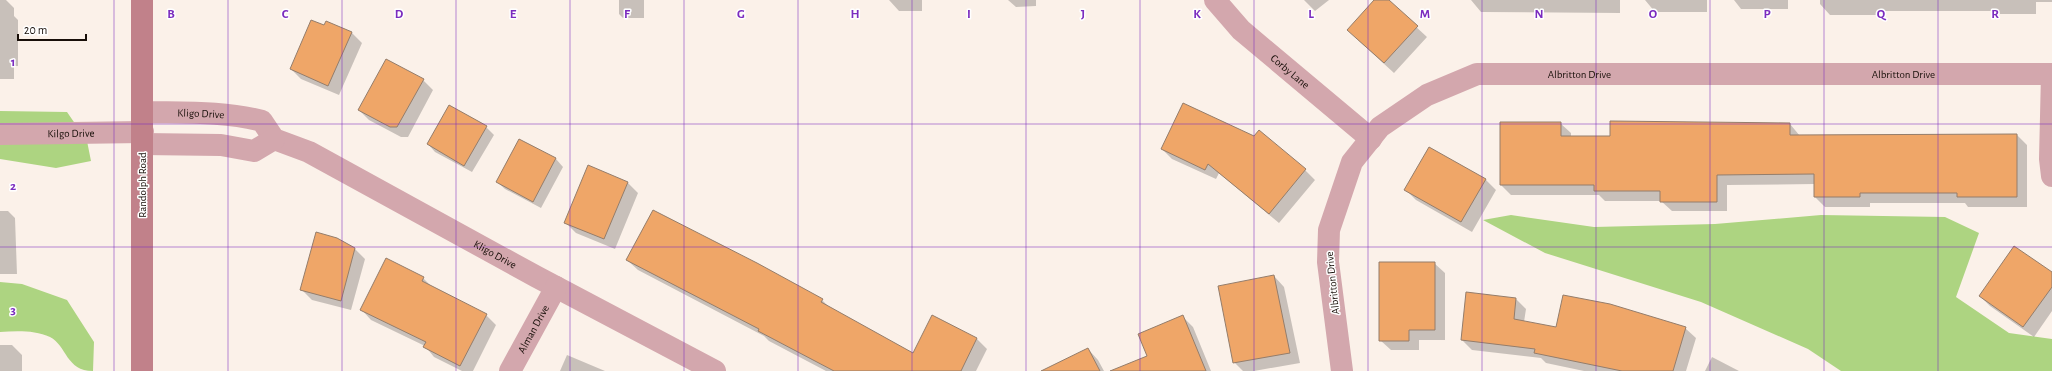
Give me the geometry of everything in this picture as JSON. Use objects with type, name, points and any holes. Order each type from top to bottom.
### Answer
[{"type":"street","name":"Randolph Road","points":[[142,0],[142,371]]},
{"type":"street","name":"Corby Lane","points":[[1215,0],[1241,30],[1371,139]]},
{"type":"street","name":"Albritton Drive","points":[[1342,371],[1328,262],[1329,230],[1352,162],[1380,127],[1427,95],[1477,74],[2052,74],[2050,159],[2052,176]]},
{"type":"street","name":"Kligo Drive","points":[[143,129],[248,117],[262,121],[274,139],[309,152],[556,287],[715,371]]},
{"type":"street","name":"Kilgo Drive","points":[[0,134],[143,129]]},
{"type":"street","points":[[143,129],[254,151],[274,139]]},
{"type":"street","name":"Alman Drive","points":[[510,371],[556,287]]},
{"type":"green space","points":[[0,111],[67,112],[87,141],[91,161],[56,168],[0,159]]},
{"type":"green space","points":[[1511,215],[1594,227],[1715,224],[1821,215],[1945,217],[1979,233],[1956,297],[2009,333],[2052,339],[2052,371],[1841,371],[1808,349],[1701,302],[1545,253],[1483,220]]},
{"type":"green space","points":[[0,282],[22,284],[67,300],[94,342],[93,371],[84,370],[77,367],[72,363],[56,341],[50,337],[32,332],[0,332]]},
{"type":"building","points":[[1374,0],[1389,0],[1418,26],[1384,63],[1347,30]]},
{"type":"building","points":[[311,20],[324,25],[326,21],[352,32],[328,86],[290,69]]},
{"type":"building","points":[[386,59],[424,79],[397,127],[390,127],[358,110]]},
{"type":"building","points":[[1183,103],[1254,136],[1259,130],[1306,169],[1269,214],[1208,164],[1205,170],[1161,149]]},
{"type":"building","points":[[449,105],[487,126],[464,166],[427,144]]},
{"type":"building","points":[[1610,121],[1790,123],[1790,135],[2017,134],[2017,197],[1957,197],[1957,193],[1860,193],[1860,197],[1814,197],[1814,174],[1717,175],[1717,202],[1660,202],[1660,191],[1594,191],[1594,185],[1500,185],[1500,122],[1561,122],[1561,136],[1610,136]]},
{"type":"building","points":[[519,139],[556,158],[533,202],[496,182]]},
{"type":"building","points":[[1429,147],[1486,179],[1461,222],[1404,190]]},
{"type":"building","points":[[588,165],[628,182],[604,239],[564,223]]},
{"type":"building","points":[[653,210],[757,263],[823,299],[821,302],[913,353],[932,315],[977,338],[961,371],[834,371],[758,331],[759,329],[626,260]]},
{"type":"building","points":[[316,232],[337,238],[355,248],[341,301],[300,290]]},
{"type":"building","points":[[2014,246],[2052,272],[2052,287],[2023,327],[1979,296]]},
{"type":"building","points":[[386,258],[424,277],[422,281],[487,314],[460,366],[423,347],[426,342],[360,310]]},
{"type":"building","points":[[1379,262],[1435,262],[1435,330],[1409,330],[1409,341],[1379,341]]},
{"type":"building","points":[[1274,275],[1290,353],[1233,363],[1218,286]]},
{"type":"building","points":[[1466,292],[1516,298],[1514,319],[1556,327],[1563,295],[1610,304],[1686,327],[1673,371],[1622,371],[1534,353],[1535,349],[1461,340]]},
{"type":"building","points":[[1183,315],[1206,371],[1110,371],[1147,356],[1138,334]]},
{"type":"building","points":[[1088,348],[1100,371],[1041,371]]}]
